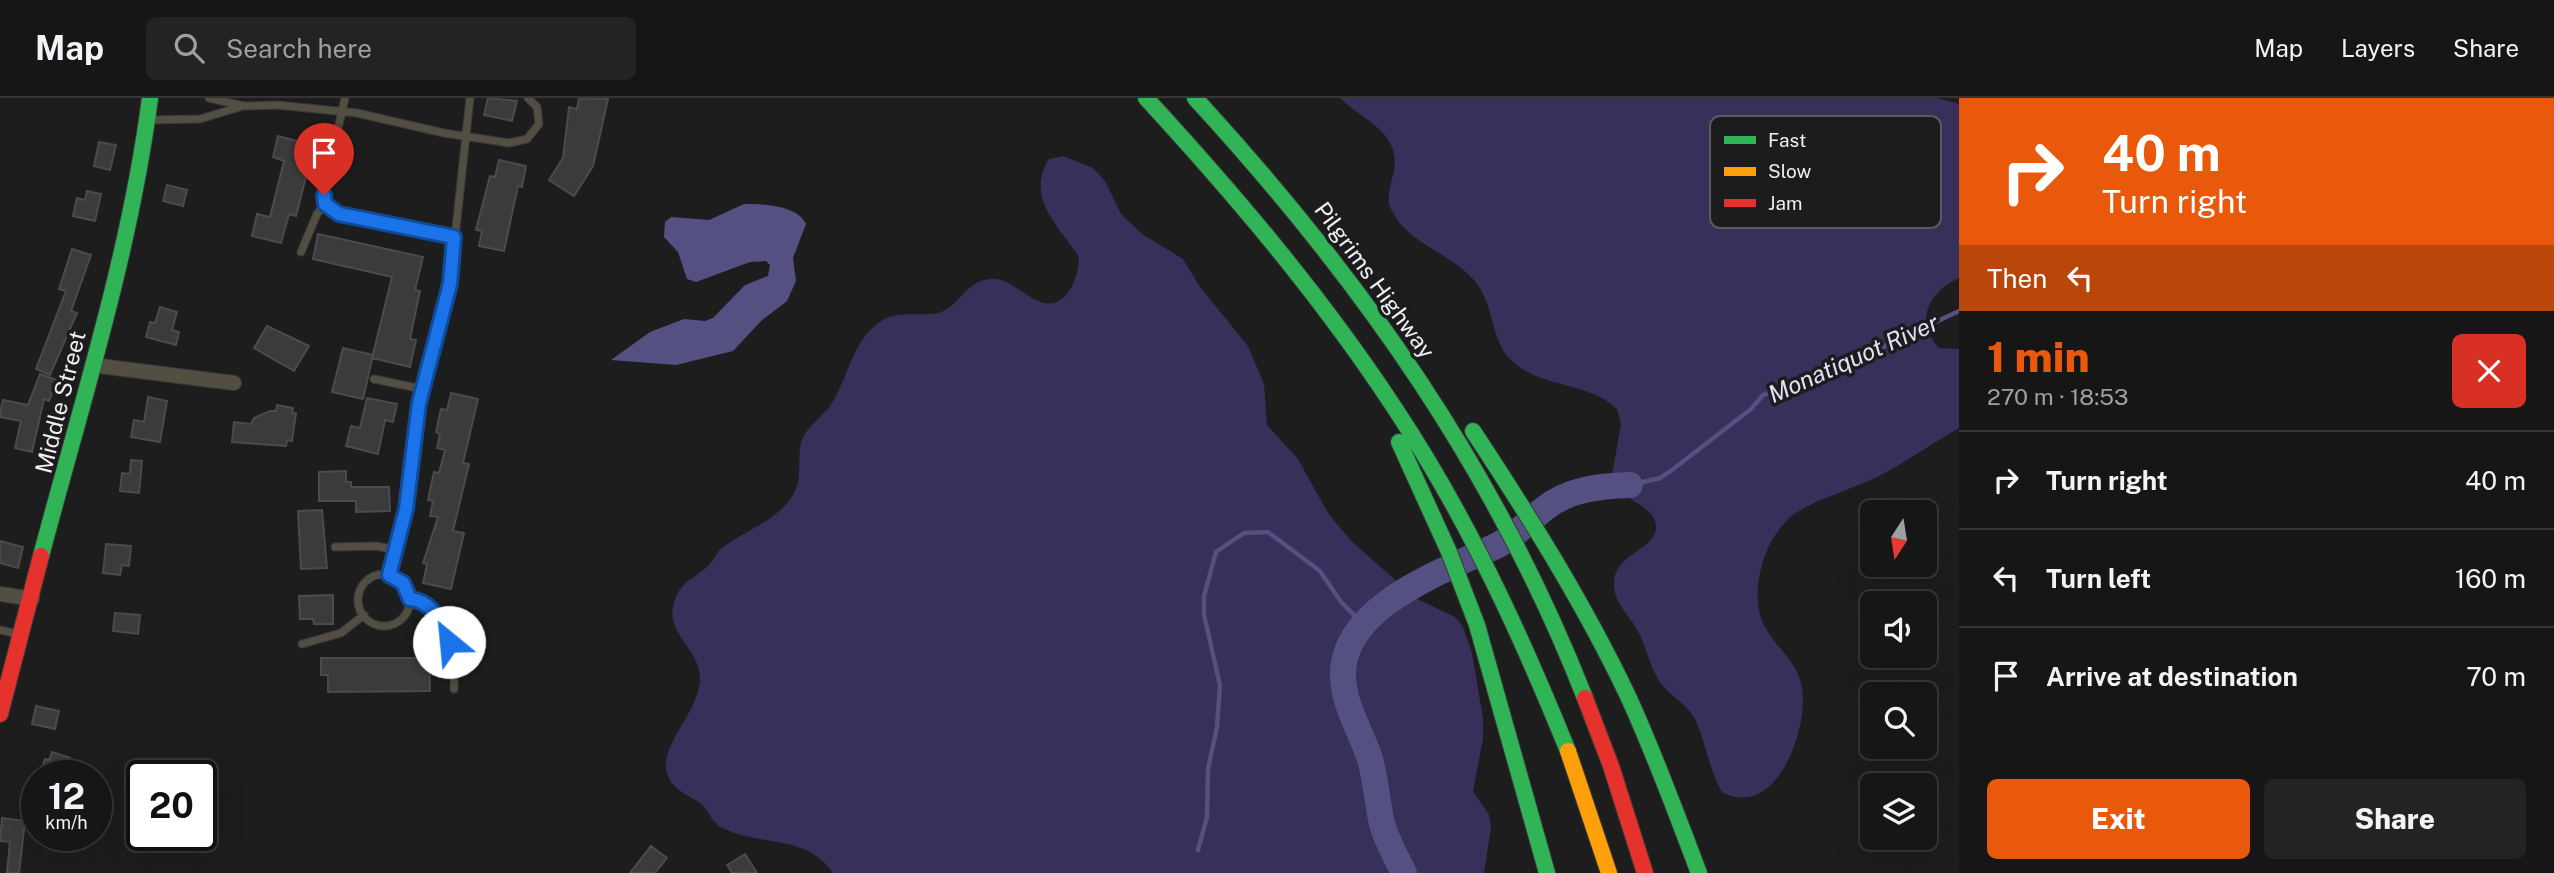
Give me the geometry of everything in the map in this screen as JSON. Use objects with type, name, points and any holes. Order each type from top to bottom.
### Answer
[{"type":"main road","name":"Middle Street","points":[[0,714],[32,599],[134,195],[150,98]]},
{"type":"main road","points":[[1146,98],[1217,172],[1301,273],[1383,387],[1465,523],[1498,587],[1570,757],[1609,873]]},
{"type":"main road","name":"Pilgrims Highway","points":[[1195,98],[1249,156],[1316,237],[1403,354],[1495,505],[1528,570],[1592,718],[1645,873]]},
{"type":"main road","points":[[1316,237],[1403,338],[1457,408],[1553,556],[1627,694],[1699,873]]},
{"type":"main road","points":[[1301,273],[1377,398],[1442,536],[1469,604],[1547,873]]},
{"type":"street","points":[[92,365],[234,383]]},
{"type":"street","points":[[0,594],[32,599]]},
{"type":"lane","points":[[209,98],[244,106],[277,105],[342,111],[509,143],[527,139],[536,130],[540,118],[537,107],[528,98]]},
{"type":"lane","points":[[301,251],[317,214],[325,204],[324,190],[345,98]]},
{"type":"lane","points":[[389,575],[406,509],[411,450],[422,389],[447,295],[470,98]]},
{"type":"lane","points":[[148,120],[207,118],[244,106]]},
{"type":"lane","points":[[325,204],[345,215],[454,237]]},
{"type":"lane","points":[[374,379],[422,389]]},
{"type":"lane","points":[[335,547],[376,546],[397,550]]},
{"type":"lane","points":[[389,575],[403,583],[410,599],[407,613],[395,623],[377,623],[364,615],[357,602],[360,589],[374,576],[389,575]]},
{"type":"lane","points":[[410,599],[425,603],[443,626],[451,650],[454,689]]},
{"type":"lane","points":[[302,644],[341,633],[364,615]]},
{"type":"lane","points":[[0,630],[22,635]]},
{"type":"shaded area","points":[[1340,98],[1937,98],[1959,104],[1959,278],[1933,299],[1926,317],[1931,338],[1939,348],[1959,349],[1959,428],[1877,477],[1794,514],[1770,543],[1759,578],[1759,610],[1767,631],[1799,677],[1803,705],[1794,747],[1785,766],[1773,783],[1758,794],[1741,798],[1722,792],[1696,721],[1661,683],[1639,634],[1617,598],[1615,575],[1620,566],[1649,542],[1656,528],[1651,514],[1611,481],[1621,424],[1617,409],[1593,394],[1537,376],[1512,361],[1500,344],[1487,303],[1477,284],[1456,264],[1407,231],[1398,220],[1389,203],[1395,157],[1392,146],[1378,128]]},
{"type":"shaded area","points":[[1063,156],[1093,168],[1105,181],[1121,214],[1142,234],[1183,259],[1200,287],[1248,346],[1264,384],[1267,425],[1298,459],[1328,513],[1350,540],[1417,599],[1455,617],[1463,627],[1472,653],[1483,718],[1483,739],[1473,791],[1489,815],[1491,827],[1484,873],[833,873],[822,860],[809,851],[734,833],[719,826],[700,803],[670,781],[666,765],[668,754],[693,705],[700,679],[699,668],[673,620],[672,609],[679,591],[709,565],[722,548],[769,519],[793,495],[798,483],[803,438],[830,406],[863,339],[881,321],[895,316],[931,314],[946,310],[974,284],[990,279],[1010,284],[1038,301],[1056,302],[1065,296],[1075,278],[1079,257],[1047,211],[1041,186],[1049,159]]},
{"type":"shaded area","points":[[744,204],[787,209],[802,218],[806,224],[793,258],[796,281],[787,301],[761,321],[733,351],[676,365],[611,360],[650,332],[684,319],[705,321],[713,318],[745,285],[768,276],[770,265],[766,261],[750,262],[696,282],[687,279],[678,252],[664,237],[665,222],[671,217],[709,220]]},
{"type":"building","points":[[488,98],[517,101],[512,121],[484,115]]},
{"type":"building","points":[[579,98],[608,99],[593,166],[574,196],[549,180],[563,158],[569,107],[577,109]]},
{"type":"building","points":[[278,136],[308,144],[300,171],[307,173],[296,216],[289,214],[281,243],[252,236],[257,214],[270,217],[284,161],[273,157]]},
{"type":"building","points":[[99,142],[116,145],[110,170],[94,166]]},
{"type":"building","points":[[499,160],[526,166],[522,187],[518,186],[504,251],[479,246],[482,231],[476,230],[490,176],[495,177]]},
{"type":"building","points":[[167,185],[187,190],[183,206],[163,201]]},
{"type":"building","points":[[87,191],[101,194],[95,221],[73,216],[77,198],[85,200]]},
{"type":"building","points":[[318,234],[423,257],[415,290],[420,291],[410,339],[416,340],[410,367],[372,358],[392,277],[313,259]]},
{"type":"building","points":[[72,249],[91,255],[71,311],[77,313],[50,375],[36,369],[66,291],[59,289]]},
{"type":"building","points":[[160,307],[177,312],[172,330],[179,332],[176,345],[146,337],[150,322],[155,323]]},
{"type":"building","points":[[267,326],[309,346],[294,371],[254,348]]},
{"type":"building","points":[[343,348],[373,355],[363,399],[332,392]]},
{"type":"building","points":[[40,374],[57,380],[49,401],[44,399],[32,452],[15,448],[21,421],[0,417],[0,413],[3,400],[28,405]]},
{"type":"building","points":[[451,393],[478,399],[463,463],[469,464],[453,531],[464,533],[451,589],[423,583],[427,564],[423,563],[438,517],[430,516],[433,501],[428,500],[434,472],[439,473],[445,450],[437,448],[440,434],[436,432],[441,409],[447,410]]},
{"type":"building","points":[[148,397],[167,401],[160,442],[131,437],[134,420],[144,422]]},
{"type":"building","points":[[367,398],[397,404],[393,422],[385,420],[378,454],[346,446],[351,426],[360,428]]},
{"type":"building","points":[[277,405],[293,408],[292,413],[296,413],[292,441],[287,440],[286,446],[232,442],[234,422],[251,424],[254,418],[276,411]]},
{"type":"building","points":[[131,460],[142,461],[139,493],[120,491],[122,473],[130,474]]},
{"type":"building","points":[[346,471],[346,482],[351,482],[351,487],[389,487],[390,511],[356,512],[356,501],[319,501],[319,472]]},
{"type":"building","points":[[322,510],[327,568],[301,569],[298,511]]},
{"type":"building","points":[[0,541],[23,547],[18,568],[0,563]]},
{"type":"building","points":[[106,544],[131,546],[129,566],[122,565],[120,575],[103,573]]},
{"type":"building","points":[[333,595],[333,624],[314,624],[313,619],[300,619],[299,596]]},
{"type":"building","points":[[115,613],[140,615],[138,634],[113,631]]},
{"type":"building","points":[[321,658],[429,658],[430,691],[328,692],[328,675],[321,675]]},
{"type":"building","points":[[36,706],[59,711],[55,729],[32,724]]},
{"type":"building","points":[[52,752],[70,758],[69,760],[49,760]]},
{"type":"building","points":[[2,818],[21,820],[19,873],[7,873],[10,842],[0,841]]},
{"type":"building","points":[[651,846],[667,858],[655,873],[630,873]]},
{"type":"building","points":[[745,854],[757,873],[732,873],[727,865]]},
{"type":"waterway","name":"Monatiquot River","points":[[1630,485],[1660,478],[1672,470],[1751,409],[1763,395],[1815,379],[1959,311]]},
{"type":"waterway","name":"Monatiquot River","points":[[1404,873],[1382,824],[1371,764],[1349,707],[1343,675],[1347,650],[1360,629],[1378,610],[1401,593],[1504,541],[1553,502],[1596,488],[1630,485]]},
{"type":"waterway","points":[[1198,850],[1207,817],[1208,769],[1217,727],[1220,685],[1204,615],[1204,596],[1216,552],[1244,533],[1268,532],[1320,571],[1341,602],[1363,624]]},
{"type":"traffic: fast","points":[[41,556],[117,271],[150,98]]},
{"type":"traffic: fast","points":[[1146,98],[1259,226],[1329,315],[1395,408],[1446,492],[1484,564],[1520,638],[1568,751]]},
{"type":"traffic: fast","points":[[1195,98],[1256,166],[1313,236],[1368,307],[1418,380],[1466,455],[1509,533],[1549,614],[1585,698]]},
{"type":"traffic: fast","points":[[1473,431],[1554,560],[1610,660],[1646,738],[1699,873]]},
{"type":"traffic: fast","points":[[1399,442],[1449,552],[1477,625],[1547,873]]},
{"type":"traffic: slow","points":[[1568,751],[1609,873]]},
{"type":"traffic: jam","points":[[0,714],[41,556]]},
{"type":"traffic: jam","points":[[1585,698],[1611,766],[1645,873]]},
{"type":"route","points":[[324,195],[325,204],[339,214],[454,237],[450,284],[419,403],[411,450],[406,509],[389,575],[403,583],[410,599],[425,603],[434,613],[449,642]]}]
